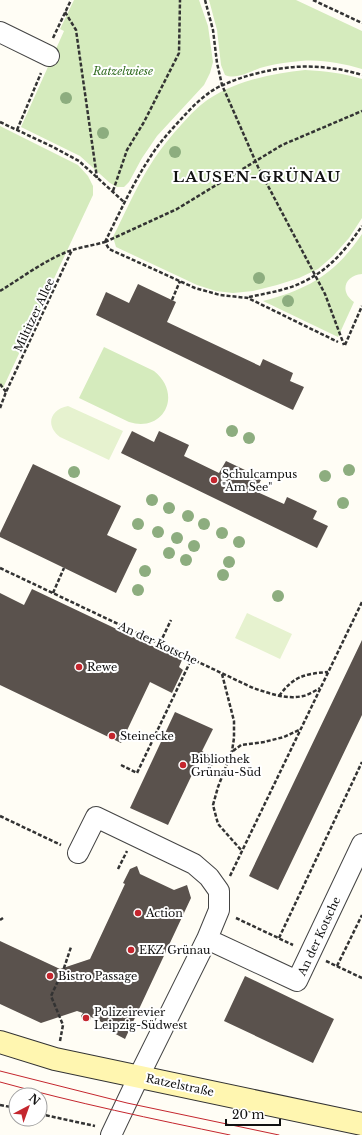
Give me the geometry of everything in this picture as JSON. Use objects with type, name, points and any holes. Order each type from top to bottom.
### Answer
[{"type":"main road","name":"Ratzelstraße","points":[[0,1042],[55,1059],[362,1124]]},
{"type":"street","points":[[0,32],[49,56]]},
{"type":"street","points":[[70,849],[96,817],[194,864],[209,877],[219,891],[220,910],[208,940],[139,1076],[112,1133]]},
{"type":"street","name":"An der Kotsche","points":[[208,940],[297,982],[362,844]]},
{"type":"path","points":[[49,56],[56,40],[53,38],[71,0]]},
{"type":"path","points":[[113,192],[126,150],[144,122],[179,53],[180,0]]},
{"type":"path","points":[[205,0],[213,30],[217,63],[222,85],[255,161],[325,294],[344,345],[362,306]]},
{"type":"path","points":[[313,0],[362,23]]},
{"type":"path","points":[[65,12],[76,30],[97,178]]},
{"type":"path","points":[[105,242],[124,202],[149,158],[168,133],[196,104],[222,85],[259,72],[307,66],[331,68],[362,74]]},
{"type":"path","points":[[16,130],[39,79]]},
{"type":"path","points":[[0,292],[34,269],[73,250],[105,242],[177,209],[282,145],[362,110]]},
{"type":"path","points":[[0,122],[79,161],[124,202]]},
{"type":"path","points":[[248,298],[289,287],[316,276],[343,253],[362,226]]},
{"type":"path","points":[[105,242],[109,249],[180,282],[220,295],[248,298],[338,342]]},
{"type":"path","name":"Miltitzer Allee","points":[[0,408],[6,392],[73,250]]},
{"type":"path","points":[[172,300],[180,282]]},
{"type":"path","points":[[0,384],[6,392]]},
{"type":"path","name":"An der Kotsche","points":[[0,568],[253,688],[279,696],[291,697],[303,696],[320,688]]},
{"type":"path","points":[[53,593],[64,568]]},
{"type":"path","points":[[219,891],[226,884],[362,602]]},
{"type":"path","points":[[160,643],[171,620]]},
{"type":"path","points":[[121,765],[137,773],[192,658]]},
{"type":"path","points":[[279,696],[294,680],[305,674],[328,672]]},
{"type":"path","points":[[222,673],[234,721],[234,738],[232,751],[218,787],[213,805],[218,824],[242,851]]},
{"type":"path","points":[[232,751],[241,745],[264,742],[284,737],[300,730]]},
{"type":"path","points":[[279,938],[362,762]]},
{"type":"path","points":[[0,816],[70,849]]},
{"type":"path","points":[[337,966],[362,915]]},
{"type":"path","points":[[60,1042],[63,1026],[51,996],[64,968],[70,948]]},
{"type":"path","points":[[48,1116],[112,1133]]},
{"type":"green space","name":"Ratzelwiese","points":[[74,0],[199,0],[208,26],[213,62],[210,73],[204,85],[157,136],[142,158],[129,182],[124,187],[117,187],[110,183],[80,156],[21,127],[64,31],[60,29]]},
{"type":"green space","points":[[209,0],[296,0],[362,31],[362,69],[345,64],[309,60],[272,65],[234,77],[225,75],[221,65],[217,30]]},
{"type":"green space","points":[[305,70],[348,75],[362,79],[362,218],[349,238],[333,256],[318,269],[299,278],[253,291],[233,293],[216,291],[197,285],[116,247],[113,237],[132,197],[163,146],[195,110],[212,97],[234,86],[269,75]]},
{"type":"green space","points":[[0,126],[78,165],[88,176],[93,186],[93,195],[3,388],[0,387]]},
{"type":"green space","points":[[362,234],[362,274],[351,277],[346,285],[345,289],[347,294],[354,302],[338,337],[263,301],[294,291],[320,278],[342,260]]},
{"type":"green space","points":[[104,347],[154,371],[163,380],[167,390],[168,400],[166,409],[160,417],[152,422],[141,424],[129,422],[79,398]]},
{"type":"green space","points":[[68,406],[123,431],[109,460],[60,437],[55,433],[51,423],[52,418],[57,411]]},
{"type":"green space","points":[[247,613],[292,634],[280,659],[235,638]]},
{"type":"building","points":[[138,284],[176,302],[167,322],[260,366],[263,359],[293,373],[290,381],[304,387],[293,410],[96,315],[106,292],[129,303]]},
{"type":"building","points":[[132,431],[154,442],[159,431],[189,445],[184,456],[219,473],[226,461],[262,478],[255,491],[284,504],[287,497],[317,511],[313,519],[328,526],[317,548],[121,453]]},
{"type":"building","points":[[33,464],[121,506],[107,535],[137,549],[116,593],[0,537],[0,533]]},
{"type":"building","name":"Rewe","points":[[32,589],[182,660],[179,667],[183,670],[172,693],[150,682],[121,743],[0,685],[0,593],[24,605]]},
{"type":"building","points":[[362,640],[362,715],[278,890],[249,876]]},
{"type":"building","points":[[175,712],[213,729],[202,751],[215,759],[212,766],[199,760],[168,825],[130,808]]},
{"type":"building","name":"EKZ Grünau","points":[[137,866],[140,874],[174,890],[187,885],[191,898],[125,1039],[108,1030],[110,1026],[91,1017],[90,1020],[87,1021],[82,1019],[81,1016],[83,1013],[77,1011],[41,1023],[0,1004],[0,941],[60,969],[90,959],[125,884],[123,883],[130,869]]},
{"type":"building","points":[[245,976],[334,1019],[313,1063],[224,1021]]},
{"type":"tram line","points":[[0,1071],[127,1103],[279,1135]]},
{"type":"tram line","points":[[0,1082],[86,1104],[230,1135]]},
{"type":"place","name":"Schulcampus \"Am See\"","points":[[214,480]]},
{"type":"place","name":"Rewe","points":[[79,667]]},
{"type":"place","name":"Steinecke","points":[[112,736]]},
{"type":"place","name":"Bibliothek Grünau-Süd","points":[[183,765]]},
{"type":"place","name":"Action","points":[[138,913]]},
{"type":"place","name":"EKZ Grünau","points":[[131,950]]},
{"type":"place","name":"Bistro Passage","points":[[50,976]]},
{"type":"place","name":"Polizeirevier Leipzig-Südwest","points":[[86,1018]]},
{"type":"district","name":"LAUSEN-GRÜNAU","points":[[257,176]]}]
